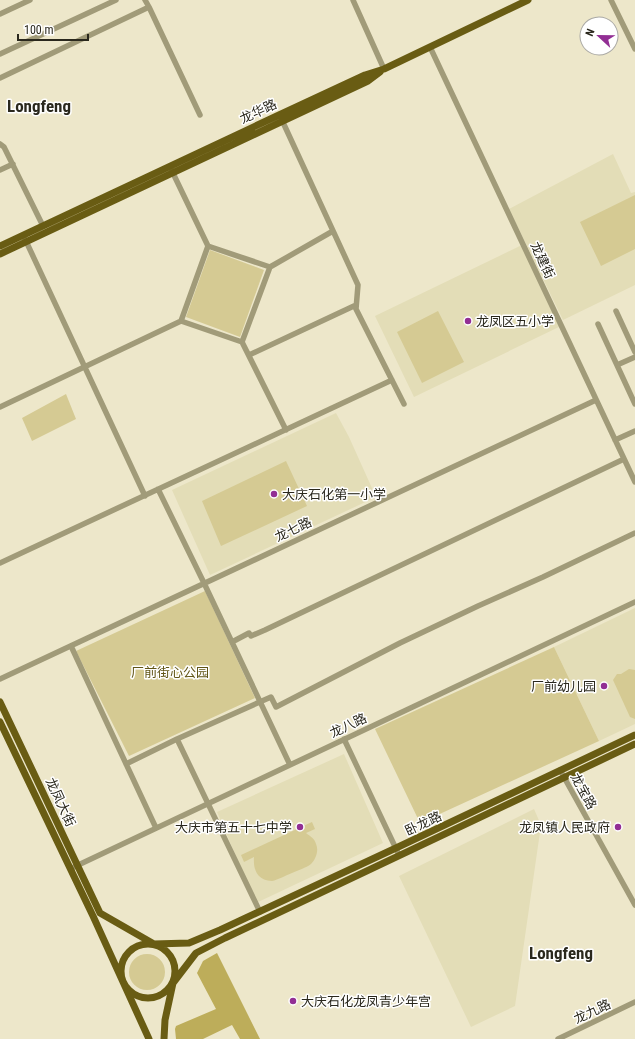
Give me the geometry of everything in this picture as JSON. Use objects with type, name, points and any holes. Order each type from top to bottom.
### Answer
[{"type":"main road","name":"龙华路","points":[[0,246],[25,238],[43,226],[171,170],[279,114],[365,75],[384,69],[528,0]]},
{"type":"main road","points":[[0,254],[25,238],[171,170],[282,122],[368,82],[384,69]]},
{"type":"main road","name":"龙凤大街","points":[[0,702],[100,913],[154,944]]},
{"type":"main road","name":"龙凤大街","points":[[0,722],[93,916],[149,1039]]},
{"type":"main road","name":"卧龙路","points":[[173,983],[196,953],[560,770],[635,735]]},
{"type":"main road","name":"卧龙路","points":[[154,944],[189,943],[564,778],[635,744]]},
{"type":"main road","points":[[164,1039],[165,1020],[175,975],[173,959],[162,947],[154,944],[137,946],[130,950],[124,957],[121,965],[121,974],[127,989],[133,994],[140,997],[155,997],[162,994],[173,983]]},
{"type":"street","points":[[0,14],[28,0]]},
{"type":"street","points":[[0,54],[116,0]]},
{"type":"street","points":[[145,0],[200,115]]},
{"type":"street","points":[[353,0],[384,69]]},
{"type":"street","points":[[611,0],[635,49]]},
{"type":"street","points":[[0,78],[148,7]]},
{"type":"street","name":"龙建街","points":[[430,47],[635,482]]},
{"type":"street","points":[[279,114],[358,285],[356,309],[404,404]]},
{"type":"street","points":[[0,144],[4,147],[13,164],[43,226]]},
{"type":"street","points":[[0,170],[13,164]]},
{"type":"street","points":[[171,170],[208,246],[270,267]]},
{"type":"street","points":[[242,342],[270,267],[333,231]]},
{"type":"street","points":[[25,238],[145,496]]},
{"type":"street","points":[[0,407],[181,320],[208,246]]},
{"type":"street","points":[[249,355],[356,305]]},
{"type":"street","points":[[616,311],[635,352]]},
{"type":"street","points":[[181,320],[242,342],[286,430]]},
{"type":"street","points":[[598,324],[635,404]]},
{"type":"street","points":[[617,365],[635,357]]},
{"type":"street","points":[[0,563],[392,380]]},
{"type":"street","name":"龙七路","points":[[0,679],[596,400]]},
{"type":"street","points":[[615,440],[635,431]]},
{"type":"street","points":[[232,642],[249,633],[252,636],[624,459]]},
{"type":"street","points":[[158,489],[290,765]]},
{"type":"street","points":[[126,764],[177,739],[271,697],[276,707],[400,643],[635,533]]},
{"type":"street","name":"龙八路","points":[[70,868],[635,602]]},
{"type":"street","points":[[71,646],[156,828]]},
{"type":"street","points":[[177,739],[260,912]]},
{"type":"street","points":[[344,739],[398,852]]},
{"type":"street","name":"龙宝路","points":[[560,770],[635,906]]},
{"type":"street","name":"龙九路","points":[[558,1039],[635,1002]]},
{"type":"shaded area","points":[[613,154],[631,193],[635,192],[635,285],[563,320],[509,209]]},
{"type":"shaded area","name":"龙凤区五小学","points":[[522,245],[561,326],[414,397],[375,316]]},
{"type":"shaded area","name":"大庆石化第一小学","points":[[336,413],[349,437],[376,497],[210,575],[172,490]]},
{"type":"shaded area","name":"厂前幼儿园","points":[[635,608],[635,724],[599,741],[554,647]]},
{"type":"shaded area","name":"大庆市第五十七中学","points":[[344,754],[383,843],[256,903],[217,812]]},
{"type":"shaded area","points":[[534,809],[541,825],[515,1006],[471,1027],[399,876]]},
{"type":"shaded area","points":[[217,953],[260,1039],[240,1039],[232,1025],[203,1039],[176,1039],[176,1026],[216,1009],[197,973],[203,961]]},
{"type":"green space","points":[[635,195],[635,249],[601,266],[580,222]]},
{"type":"green space","points":[[210,250],[264,270],[240,337],[186,317]]},
{"type":"green space","points":[[438,311],[464,362],[422,383],[397,332]]},
{"type":"green space","points":[[66,394],[76,419],[32,441],[22,418]]},
{"type":"green space","points":[[286,461],[307,506],[221,546],[202,501]]},
{"type":"green space","name":"厂前街心公园","points":[[205,591],[255,698],[129,756],[76,651]]},
{"type":"green space","points":[[554,647],[599,741],[420,823],[375,729]]},
{"type":"green space","points":[[629,669],[635,670],[635,719],[630,717],[613,680],[617,674],[621,674]]},
{"type":"green space","points":[[312,822],[315,829],[306,833],[315,841],[317,846],[317,852],[311,864],[272,881],[259,877],[254,866],[254,857],[244,862],[241,855]]},
{"type":"green space","points":[[151,954],[160,959],[164,965],[164,979],[160,985],[151,990],[143,990],[134,985],[130,979],[129,968],[134,959],[140,955]]},
{"type":"place","name":"龙凤区五小学","points":[[468,321]]},
{"type":"place","name":"大庆石化第一小学","points":[[274,494]]},
{"type":"place","name":"厂前幼儿园","points":[[604,686]]},
{"type":"place","name":"大庆市第五十七中学","points":[[300,827]]},
{"type":"place","name":"龙凤镇人民政府","points":[[618,827]]},
{"type":"place","name":"大庆石化龙凤青少年宫","points":[[293,1001]]},
{"type":"district","name":"Longfeng","points":[[39,106]]},
{"type":"district","name":"Longfeng","points":[[561,953]]}]
